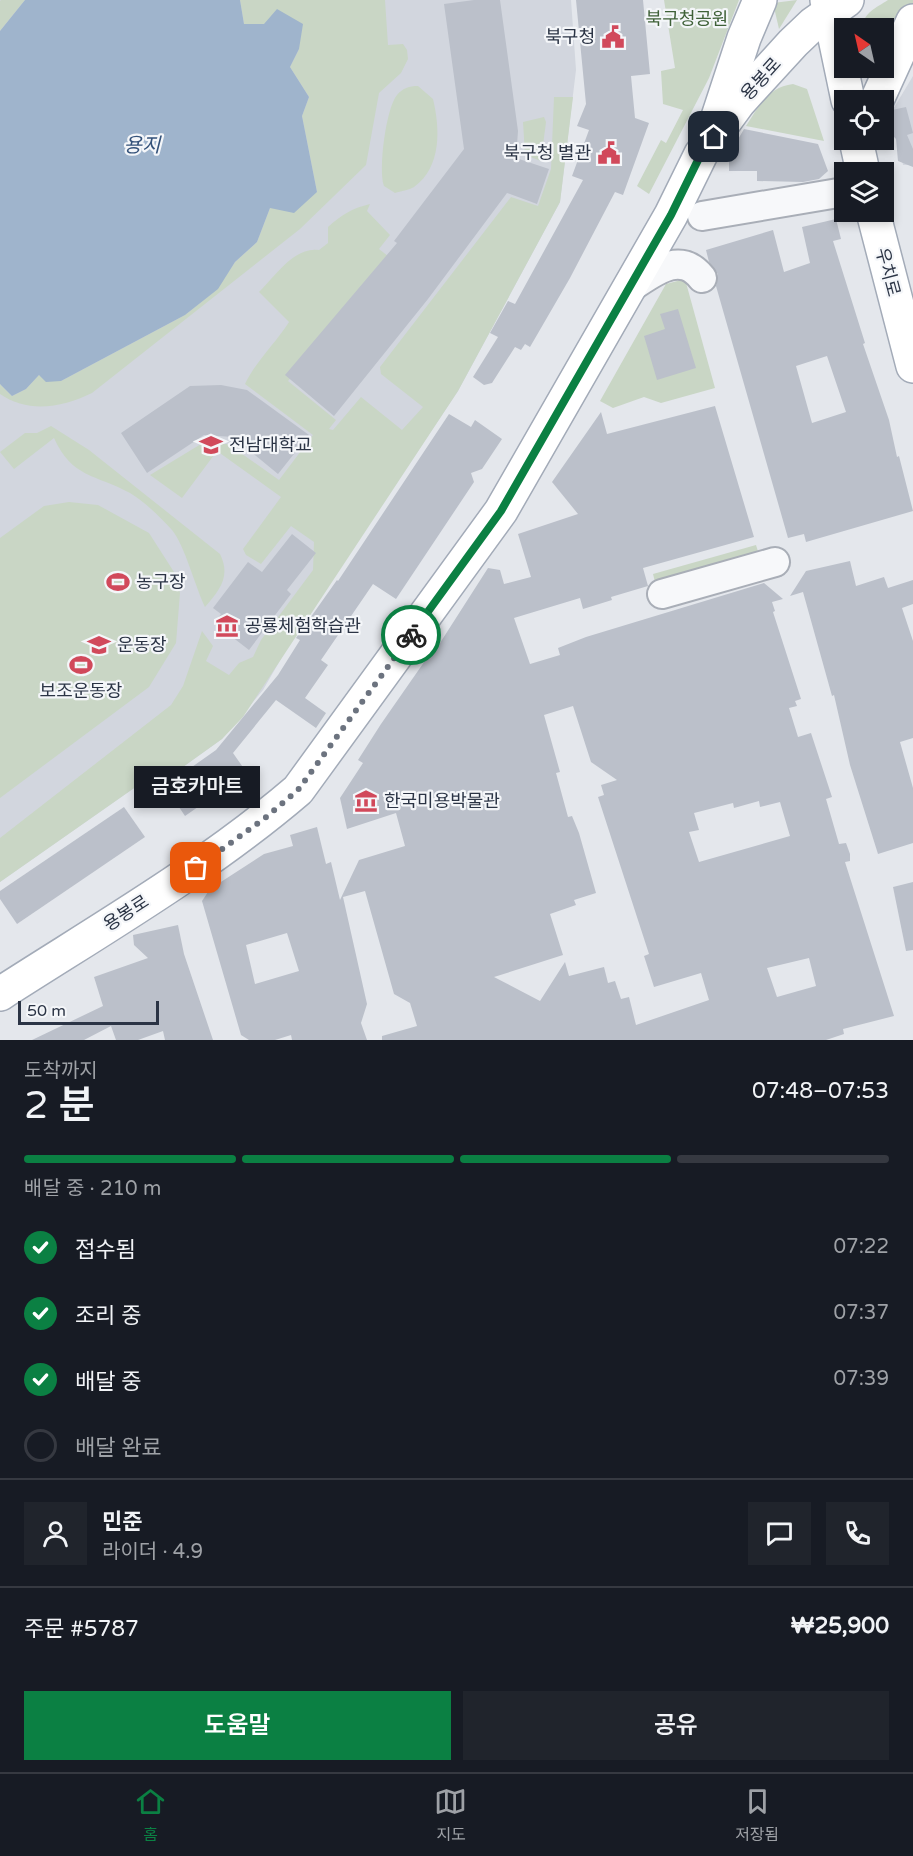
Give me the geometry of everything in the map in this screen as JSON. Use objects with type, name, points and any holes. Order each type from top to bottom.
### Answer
[{"type":"main road","points":[[701,154],[727,95],[744,38],[760,0]]},
{"type":"main road","points":[[834,4],[847,90]]},
{"type":"main road","name":"용봉로","points":[[0,994],[196,868],[265,818],[298,790],[501,511],[671,215],[701,154],[739,102],[793,43],[834,4]]},
{"type":"main road","points":[[882,90],[913,21]]},
{"type":"main road","name":"우치로","points":[[876,222],[913,366]]},
{"type":"street","points":[[702,216],[834,194]]},
{"type":"street","points":[[628,290],[655,272],[682,264],[694,267],[702,278]]},
{"type":"street","points":[[662,594],[775,562]]},
{"type":"shaded area","name":"전남대학교","points":[[0,0],[571,0],[576,70],[560,202],[458,391],[293,638],[263,690],[222,739],[162,782],[147,779],[0,882]]},
{"type":"shaded area","points":[[913,76],[913,165],[903,165],[894,121],[894,108]]},
{"type":"green space","points":[[25,0],[0,31],[0,1]]},
{"type":"green space","points":[[240,0],[385,0],[388,45],[403,44],[407,50],[408,59],[401,73],[379,93],[366,165],[300,229],[92,393],[69,402],[46,406],[23,404],[0,394],[0,384],[12,396],[26,389],[39,375],[61,381],[185,315],[217,289],[235,262],[257,242],[270,208],[317,192],[302,116],[309,97],[290,67],[299,49],[264,24],[244,24]]},
{"type":"green space","name":"북구청공원","points":[[664,0],[739,0],[709,78],[649,194],[637,186],[661,140],[666,143],[683,110],[663,104],[661,71],[675,68]]},
{"type":"green space","points":[[797,0],[779,29],[773,3]]},
{"type":"green space","points":[[888,0],[913,0],[913,10],[894,50],[894,18],[865,18]]},
{"type":"green space","points":[[871,78],[881,78],[875,90],[873,90]]},
{"type":"green space","points":[[793,84],[807,89],[824,141],[746,126],[771,93]]},
{"type":"green space","points":[[418,86],[433,99],[437,122],[437,146],[430,169],[423,179],[414,187],[395,193],[384,186],[382,178],[386,125],[397,95],[406,88]]},
{"type":"green space","points":[[554,97],[573,97],[560,202],[458,391],[243,717],[222,739],[162,782],[147,779],[0,882],[0,838],[171,705],[183,686],[202,631],[213,646],[206,661],[229,675],[239,663],[253,657],[261,640],[313,570],[314,542],[291,526],[261,564],[246,555],[243,549],[281,497],[217,451],[182,498],[150,475],[201,444],[228,444],[279,480],[313,435],[245,384],[289,322],[259,292],[294,257],[310,250],[319,250],[328,243],[328,227],[338,219],[370,204],[367,211],[390,235],[379,249],[393,260],[288,381],[336,420],[329,429],[333,430],[361,397],[402,430],[423,407],[381,374],[380,367],[511,197],[538,206],[551,169]]},
{"type":"green space","points":[[544,117],[546,122],[541,161],[525,155],[523,122]]},
{"type":"green space","points":[[685,279],[715,388],[661,403],[644,397],[613,408],[600,401],[666,284]]},
{"type":"green space","points":[[51,426],[89,450],[220,554],[224,576],[219,589],[205,607],[177,537],[163,520],[141,500],[77,468],[61,451],[54,438],[14,469],[0,452],[25,433],[37,433]]},
{"type":"green space","name":"보조운동장","points":[[69,502],[98,505],[149,533],[174,572],[180,593],[176,643],[149,687],[0,798],[0,538],[44,506]]},
{"type":"green space","points":[[756,545],[761,561],[657,590],[653,574]]},
{"type":"water","name":"용지","points":[[25,0],[240,0],[244,24],[264,24],[277,9],[303,24],[299,49],[290,67],[309,97],[302,116],[317,192],[294,213],[270,208],[257,242],[235,262],[218,289],[185,315],[61,381],[46,382],[39,375],[26,389],[12,396],[0,384],[0,31]]},
{"type":"building","points":[[474,0],[500,0],[518,131],[516,158],[549,169],[537,204],[507,193],[428,299],[334,416],[285,375],[397,243],[394,241],[464,149],[444,4]]},
{"type":"building","points":[[576,0],[643,0],[650,74],[631,76],[635,118],[649,123],[623,195],[615,192],[570,278],[530,347],[525,344],[521,350],[515,347],[492,383],[484,385],[473,377],[498,337],[490,333],[508,301],[515,304],[583,180],[572,176],[589,130],[577,126],[586,104]]},
{"type":"building","points":[[906,107],[913,133],[907,135],[913,149],[913,167],[898,161],[894,137],[894,110]]},
{"type":"building","points":[[744,129],[818,144],[828,171],[819,179],[803,182],[757,181],[757,171],[729,171],[729,155]]},
{"type":"building","points":[[834,219],[841,239],[833,241],[865,343],[863,344],[889,420],[913,511],[806,542],[804,534],[788,538],[716,286],[718,274],[709,262],[706,250],[773,230],[784,272],[810,263],[802,227]],"holes":[[[827,356],[846,412],[812,423],[796,366]]]},
{"type":"building","points":[[678,309],[696,368],[657,380],[644,336],[665,329],[660,314]]},
{"type":"building","points":[[221,385],[247,390],[309,435],[278,474],[233,437],[204,435],[147,473],[121,433],[190,386]]},
{"type":"building","points":[[715,406],[754,537],[643,568],[648,586],[611,597],[612,600],[583,609],[580,598],[514,618],[530,664],[560,655],[558,648],[586,637],[764,583],[783,599],[772,602],[775,611],[773,612],[801,699],[795,701],[797,706],[789,708],[798,737],[811,733],[832,797],[826,799],[839,844],[846,843],[850,854],[850,861],[845,862],[894,1016],[843,1029],[844,1034],[826,1040],[382,1040],[382,1036],[417,1026],[410,1003],[394,994],[365,891],[343,897],[367,1004],[361,1023],[367,1040],[292,1040],[291,1035],[275,1040],[249,1040],[241,1035],[202,901],[210,889],[264,854],[293,846],[290,835],[317,827],[326,864],[331,862],[340,900],[359,860],[405,846],[396,813],[347,829],[340,798],[363,763],[358,760],[429,655],[431,657],[488,568],[500,570],[504,584],[531,577],[518,534],[578,514],[552,482],[601,412],[607,434]],"holes":[[[573,706],[591,762],[617,780],[601,785],[604,795],[598,797],[649,954],[644,956],[654,987],[701,973],[709,1000],[636,1025],[629,997],[621,999],[615,981],[608,983],[604,967],[569,976],[565,962],[540,1001],[494,977],[563,955],[550,914],[576,905],[574,900],[596,893],[579,833],[572,816],[568,817],[556,773],[560,772],[544,715]],[[759,801],[760,807],[780,802],[790,836],[699,862],[689,832],[699,830],[694,813],[733,803],[734,808]],[[287,933],[299,971],[255,984],[246,945]],[[809,958],[816,986],[777,997],[767,968]]]},
{"type":"building","points":[[449,414],[471,427],[475,420],[502,439],[482,469],[471,473],[474,482],[396,599],[373,584],[321,660],[328,665],[305,698],[326,713],[316,728],[276,700],[233,753],[247,773],[185,816],[165,786],[216,750],[278,675],[300,640],[296,638],[338,581]]},
{"type":"building","points":[[292,534],[316,553],[287,590],[291,594],[249,650],[214,623],[221,614],[213,608],[248,562],[262,572]]},
{"type":"building","points":[[850,561],[856,586],[884,577],[888,588],[913,580],[913,604],[902,608],[913,641],[913,738],[900,742],[913,788],[913,843],[878,854],[850,765],[834,695],[832,696],[803,592],[790,596],[806,571]]},
{"type":"building","points":[[124,807],[145,837],[17,924],[0,899],[0,891]]},
{"type":"building","points":[[913,882],[913,950],[906,951],[893,887]]},
{"type":"building","points":[[178,925],[184,954],[213,1040],[165,1040],[163,1031],[138,1040],[116,1040],[111,1026],[84,1040],[32,1040],[103,1006],[94,977],[148,958],[134,945],[133,935]]},
{"type":"way so far","points":[[196,868],[265,818],[298,790],[411,635]]},
{"type":"place","name":"북구청","points":[[613,37]]},
{"type":"place","name":"북구청 별관","points":[[609,153]]},
{"type":"place","name":"전남대학교","points":[[211,445]]},
{"type":"place","name":"농구장","points":[[118,582]]},
{"type":"place","name":"공룡체험학습관","points":[[227,626]]},
{"type":"place","name":"운동장","points":[[99,645]]},
{"type":"place","name":"보조운동장","points":[[81,665]]},
{"type":"place","name":"한국미용박물관","points":[[366,801]]},
{"type":"place","name":"금호카마트","points":[[196,868]]},
{"type":"route","points":[[411,635],[501,511],[671,215],[701,154],[714,137]]}]
